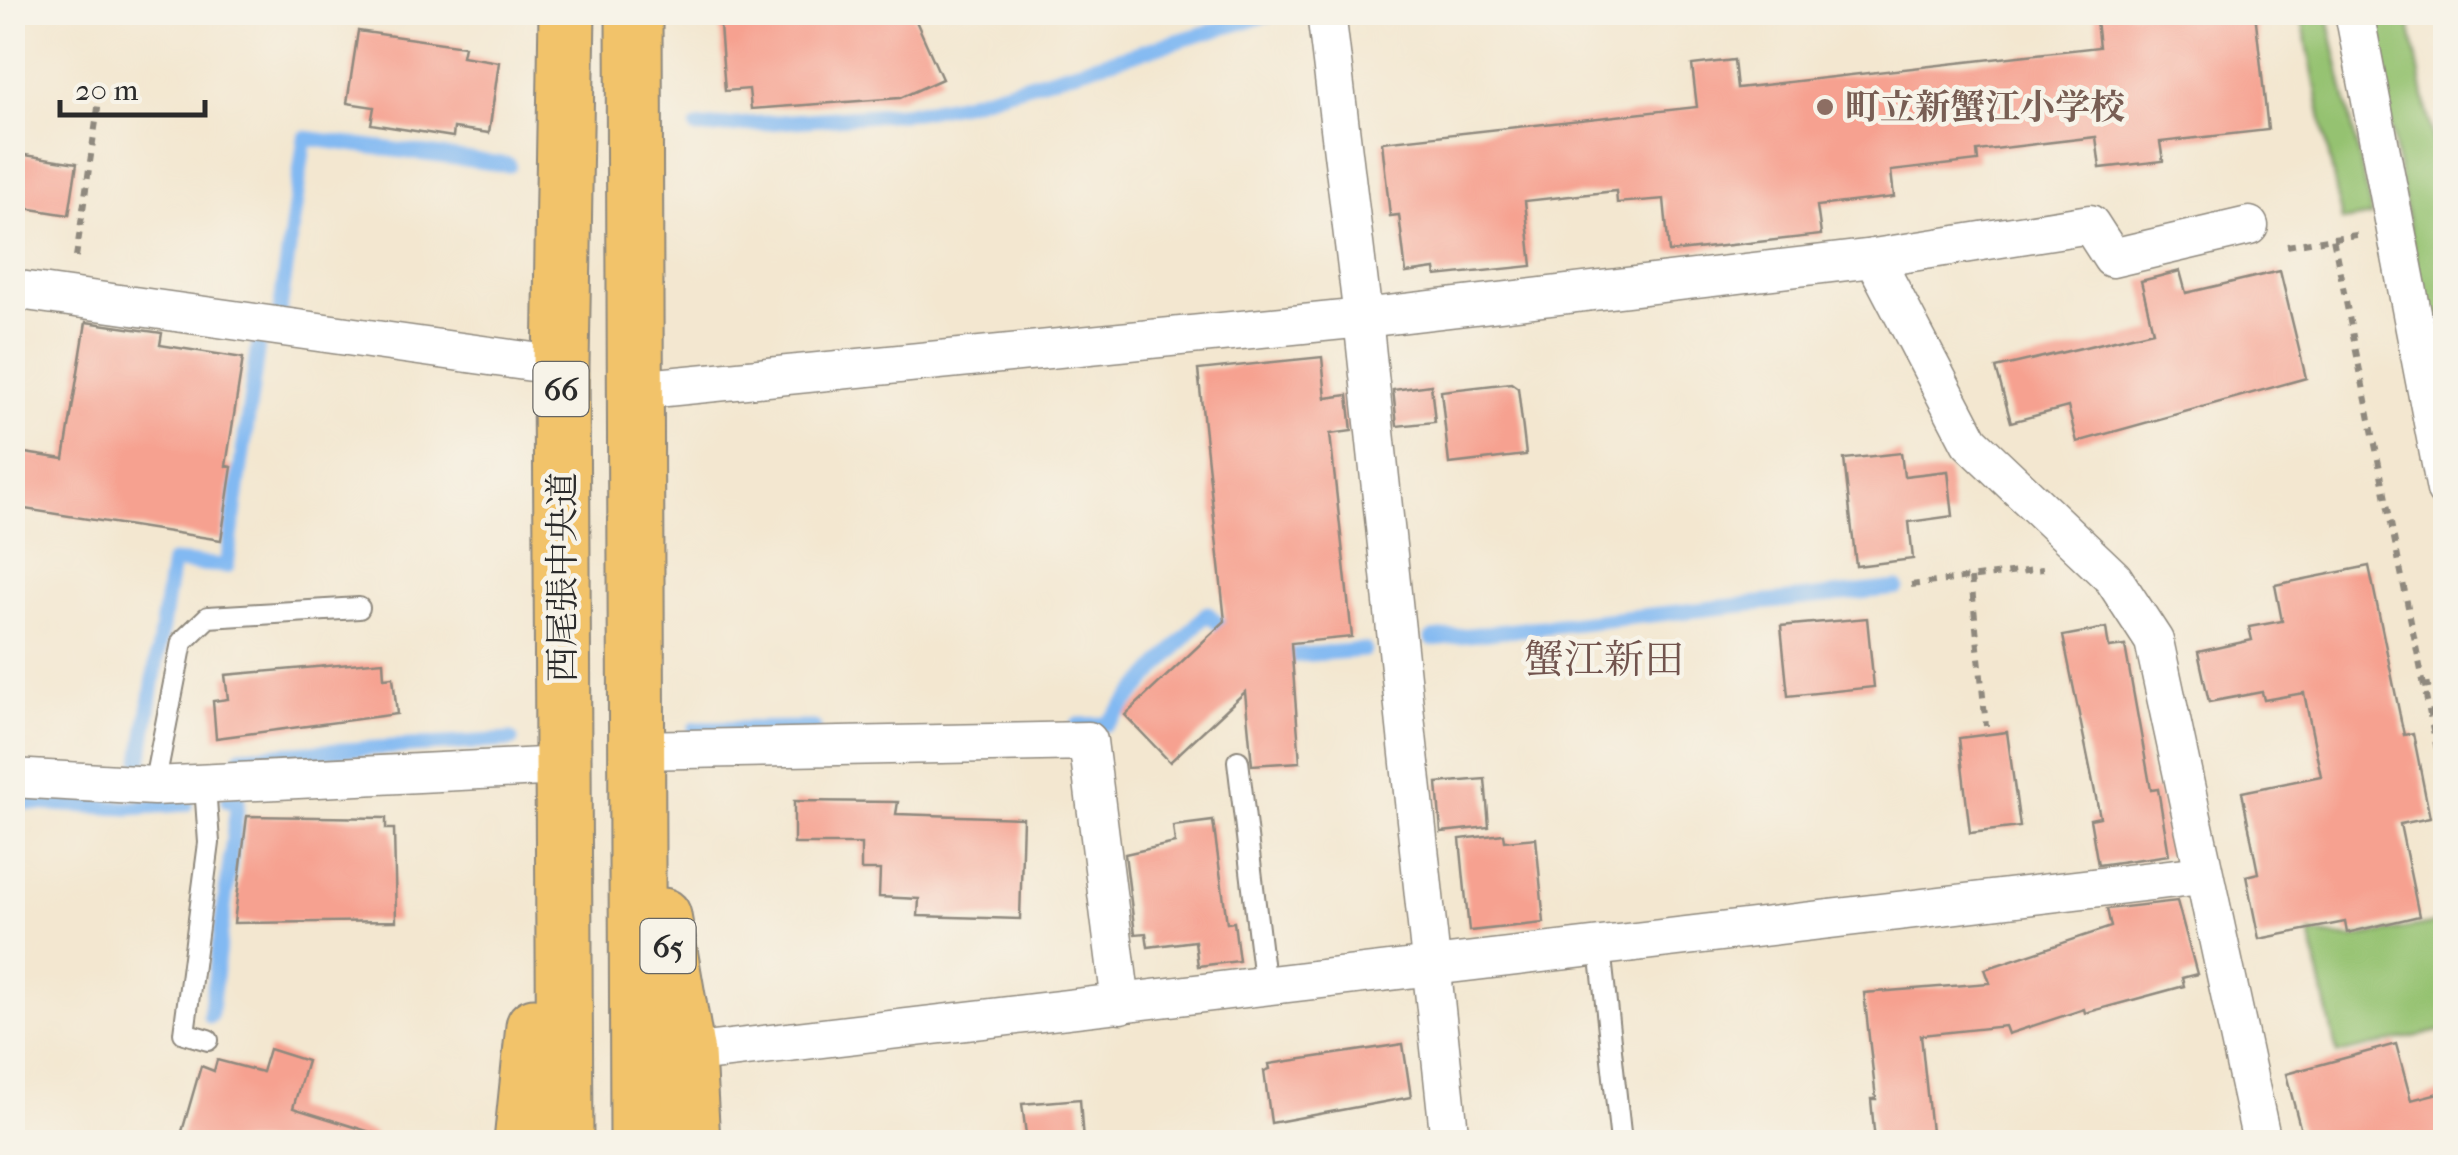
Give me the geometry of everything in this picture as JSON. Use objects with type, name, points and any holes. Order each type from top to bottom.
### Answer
[{"type":"main road","name":"西尾張中央道","points":[[565,1142],[561,366],[567,12]]},
{"type":"main road","name":"66","points":[[634,12],[636,750]]},
{"type":"main road","name":"65","points":[[636,750],[686,1054],[692,1142]]},
{"type":"main road","name":"65","points":[[636,750],[638,1142]]},
{"type":"main road","points":[[522,1142],[563,766]]},
{"type":"street","points":[[1326,12],[1363,318],[1450,1142]]},
{"type":"street","points":[[2354,12],[2446,490]]},
{"type":"street","points":[[636,390],[1363,318],[1874,258],[2090,224],[2112,258],[2249,226]]},
{"type":"street","points":[[1874,258],[1970,442],[2113,578],[2154,641],[2262,1142]]},
{"type":"street","points":[[12,289],[561,366]]},
{"type":"street","points":[[636,750],[1088,741],[1122,1004]]},
{"type":"street","points":[[12,778],[205,785],[563,766]]},
{"type":"street","points":[[686,1054],[2202,875]]},
{"type":"lane","points":[[154,786],[182,642],[208,617],[359,608]]},
{"type":"lane","points":[[1238,761],[1265,988]]},
{"type":"lane","points":[[205,785],[209,843],[184,1033],[208,1040]]},
{"type":"lane","points":[[1600,948],[1621,1142]]},
{"type":"path","points":[[70,298],[99,101]]},
{"type":"path","points":[[2249,226],[2252,240],[2284,235],[2286,246],[2333,238],[2446,794]]},
{"type":"path","points":[[1911,585],[2096,562]]},
{"type":"path","points":[[1971,578],[1986,726]]},
{"type":"path","points":[[2424,686],[2446,682]]},
{"type":"green space","points":[[2301,13],[2327,13],[2372,216],[2342,221]]},
{"type":"green space","points":[[2369,13],[2408,13],[2445,205],[2445,416]]},
{"type":"green space","points":[[2445,922],[2445,1030],[2337,1054],[2310,933],[2351,938]]},
{"type":"building","points":[[719,12],[912,12],[942,79],[900,98],[751,109],[749,89],[725,91]]},
{"type":"building","points":[[2095,12],[2255,12],[2268,130],[2160,142],[2163,161],[2100,168],[2096,137],[1977,151],[1978,161],[1891,171],[1894,197],[1817,206],[1821,235],[1669,252],[1664,199],[1617,203],[1616,191],[1525,201],[1532,266],[1436,276],[1435,269],[1406,273],[1399,215],[1390,216],[1382,142],[1697,107],[1692,65],[1734,60],[1737,88],[2099,47]]},
{"type":"building","points":[[358,31],[464,46],[462,56],[499,62],[489,133],[454,128],[453,137],[371,124],[374,107],[347,103]]},
{"type":"building","points":[[12,153],[77,163],[69,215],[12,206]]},
{"type":"building","points":[[2180,271],[2186,293],[2280,271],[2306,378],[2077,442],[2068,407],[2011,422],[1996,368],[2153,331],[2141,281]]},
{"type":"building","points":[[86,322],[162,333],[160,345],[243,358],[226,466],[232,467],[221,540],[12,507],[12,451],[64,459]]},
{"type":"building","points":[[1322,357],[1326,398],[1348,395],[1352,431],[1330,434],[1352,637],[1291,643],[1300,762],[1252,765],[1245,692],[1170,762],[1125,715],[1225,621],[1198,370]]},
{"type":"building","points":[[1511,383],[1518,388],[1526,455],[1449,464],[1441,391]]},
{"type":"building","points":[[1431,385],[1435,422],[1397,426],[1393,390]]},
{"type":"building","points":[[1901,453],[1904,476],[1948,471],[1953,516],[1909,522],[1913,559],[1856,566],[1844,459]]},
{"type":"building","points":[[2369,566],[2404,735],[2413,733],[2430,818],[2400,824],[2419,916],[2347,933],[2345,922],[2259,939],[2246,876],[2258,873],[2242,792],[2321,776],[2304,693],[2264,700],[2262,692],[2209,702],[2198,652],[2252,640],[2249,627],[2282,621],[2275,585]]},
{"type":"building","points":[[1867,618],[1874,687],[1788,696],[1781,626]]},
{"type":"building","points":[[2106,628],[2109,648],[2125,646],[2151,790],[2158,789],[2169,855],[2098,865],[2090,819],[2100,817],[2063,636]]},
{"type":"building","points":[[383,661],[384,678],[393,677],[397,714],[216,738],[213,701],[228,699],[225,675]]},
{"type":"building","points":[[2007,732],[2020,827],[1970,833],[1959,738]]},
{"type":"building","points":[[1485,779],[1489,827],[1441,832],[1437,783]]},
{"type":"building","points":[[794,801],[898,802],[896,814],[1023,818],[1020,919],[918,916],[919,899],[879,897],[880,870],[861,870],[861,844],[794,844]]},
{"type":"building","points":[[247,816],[386,818],[386,829],[394,829],[396,921],[234,923]]},
{"type":"building","points":[[1213,821],[1227,923],[1234,922],[1239,961],[1198,966],[1195,941],[1148,947],[1146,933],[1135,934],[1125,854],[1175,843],[1173,826]]},
{"type":"building","points":[[1504,834],[1505,841],[1536,838],[1544,923],[1469,931],[1460,839]]},
{"type":"building","points":[[2177,901],[2197,974],[2182,978],[2184,986],[2085,1013],[2084,1009],[2008,1034],[2005,1026],[1921,1035],[1932,1142],[1875,1142],[1871,1099],[1876,1099],[1864,993],[1990,983],[1985,969],[2111,927],[2107,909]]},
{"type":"building","points":[[1403,1044],[1411,1097],[1271,1123],[1264,1071],[1270,1069],[1269,1064]]},
{"type":"building","points":[[2396,1044],[2411,1100],[2446,1091],[2446,1142],[2304,1142],[2286,1074]]},
{"type":"building","points":[[269,1049],[307,1061],[293,1108],[374,1133],[372,1142],[179,1142],[201,1066],[214,1071],[217,1060],[262,1072]]},
{"type":"building","points":[[1080,1099],[1083,1142],[1027,1142],[1022,1104]]},
{"type":"waterway","points":[[697,128],[916,112],[963,103],[1278,12]]},
{"type":"waterway","points":[[280,310],[305,138],[509,165]]},
{"type":"waterway","points":[[141,761],[172,562],[227,566],[258,345]]},
{"type":"waterway","points":[[1432,639],[1897,588]]},
{"type":"waterway","points":[[1077,725],[1107,724],[1207,613],[1235,639]]},
{"type":"waterway","points":[[1274,657],[1364,650]]},
{"type":"waterway","points":[[695,729],[814,728]]},
{"type":"waterway","points":[[241,756],[511,740]]},
{"type":"waterway","points":[[210,1016],[238,800],[228,801]]},
{"type":"waterway","points":[[12,802],[129,808],[186,804]]},
{"type":"place","name":"町立新蟹江小学校","points":[[1825,107]]},
{"type":"district","name":"蟹江新田","points":[[1604,659]]}]
